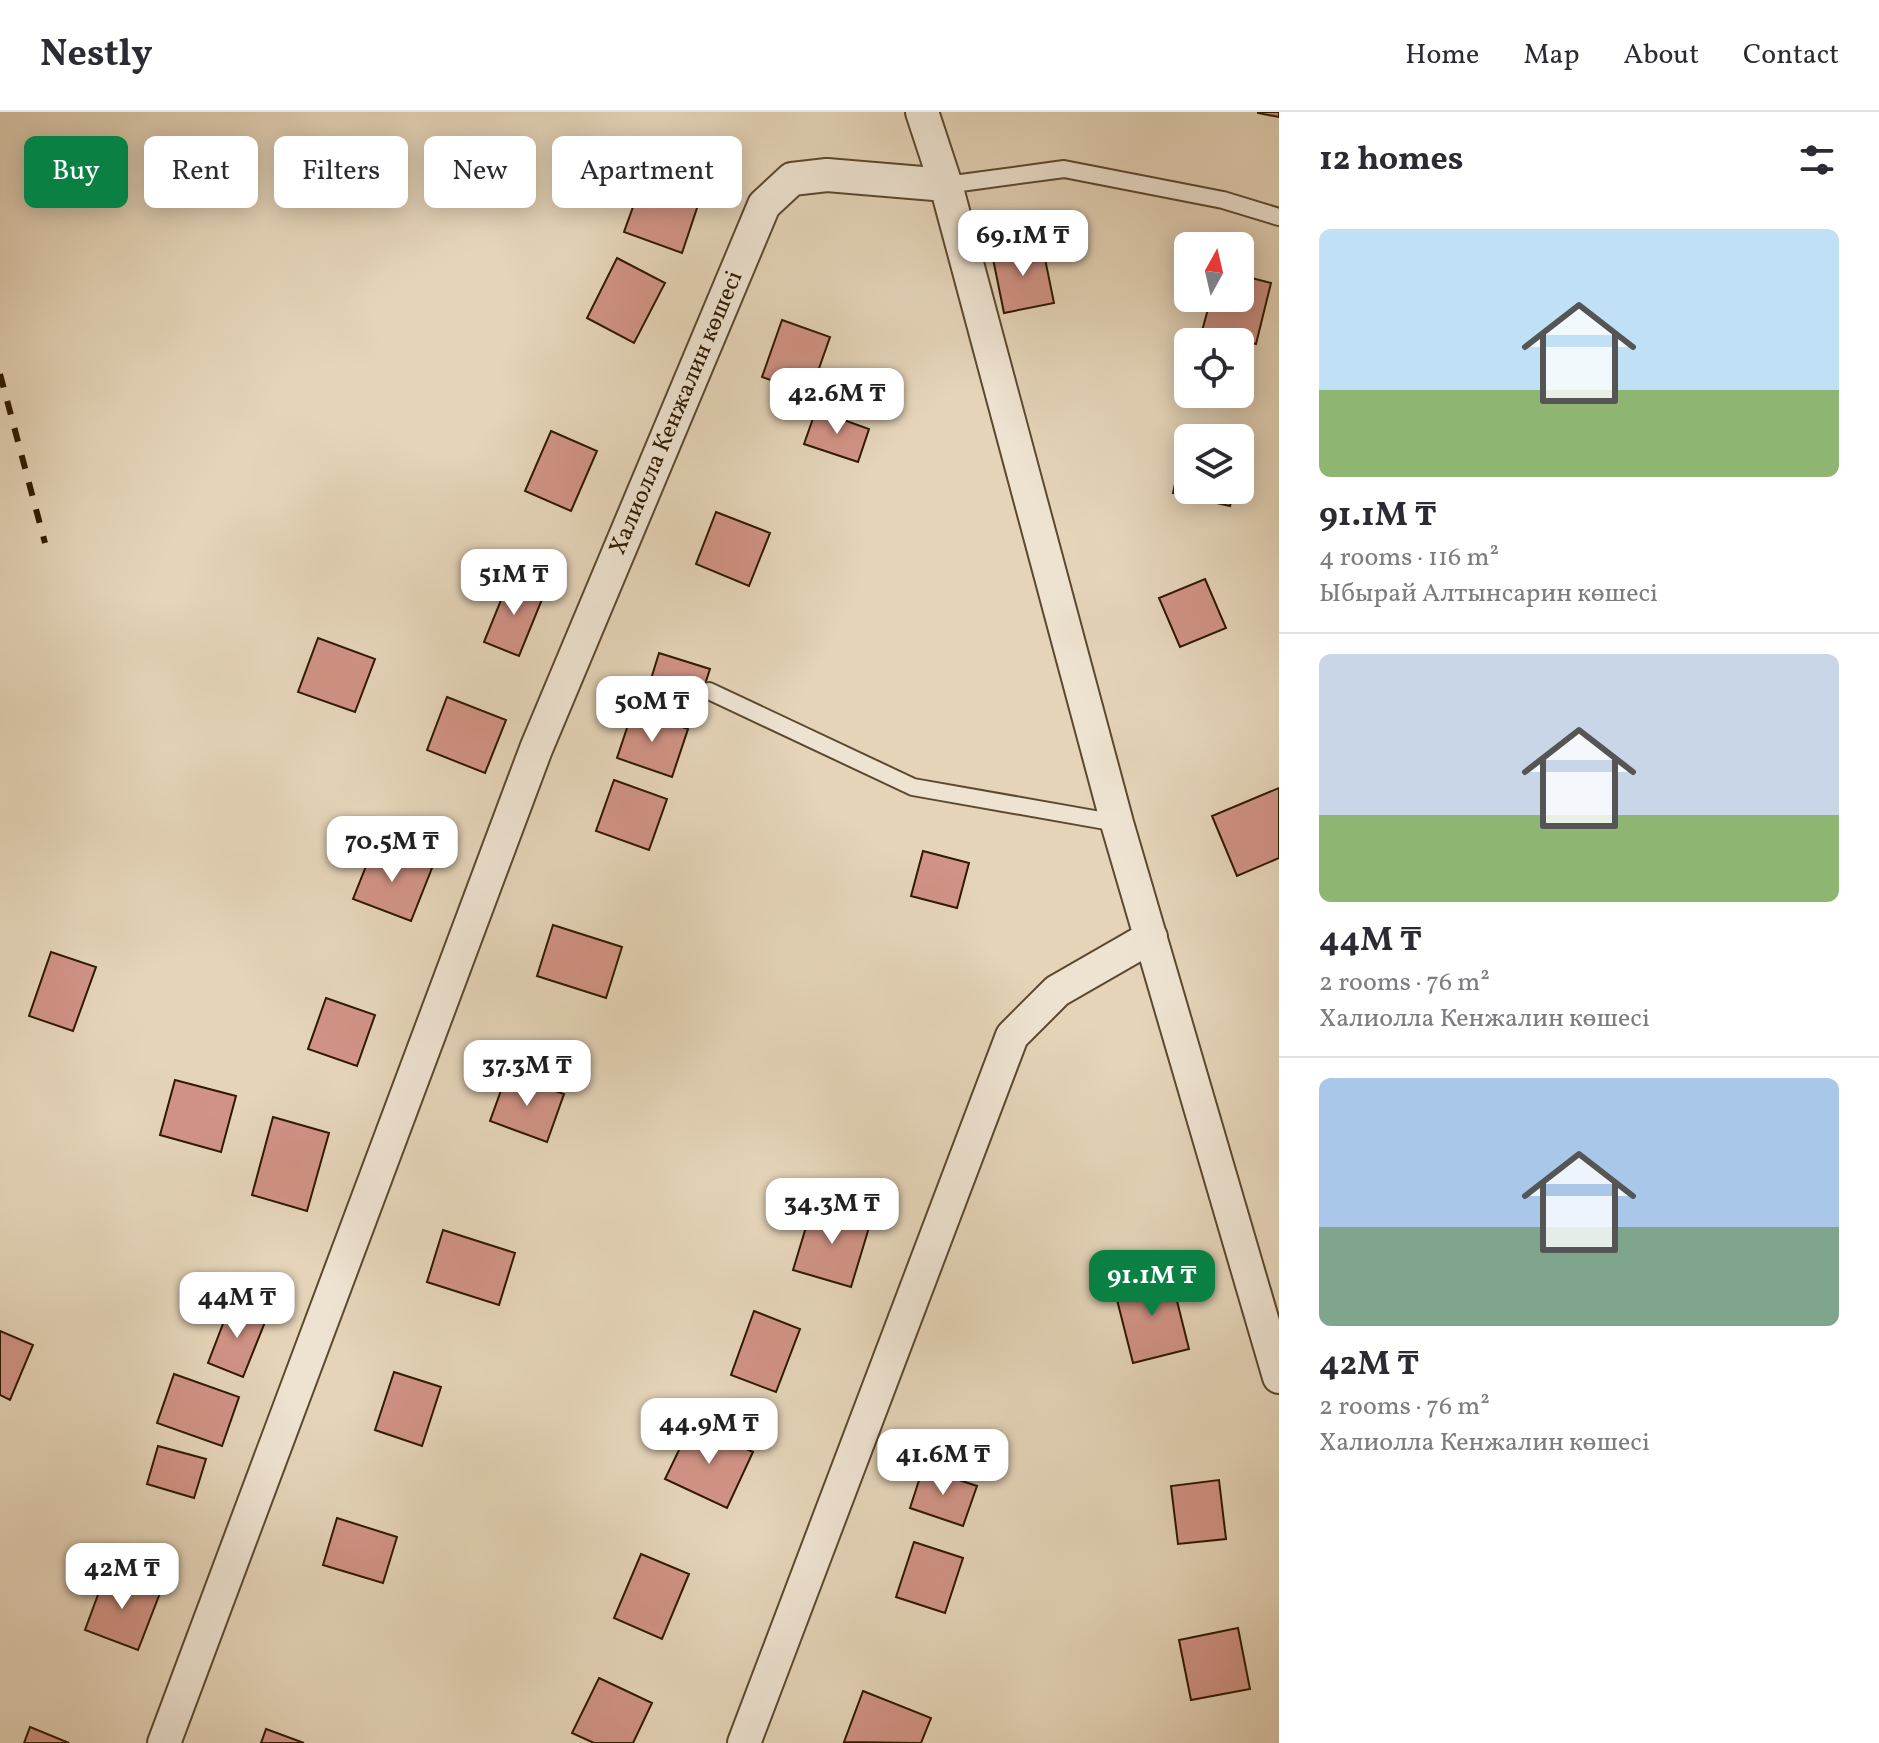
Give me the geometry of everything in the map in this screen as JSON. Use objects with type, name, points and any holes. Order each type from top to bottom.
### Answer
[{"type":"street","points":[[922,112],[946,185],[1117,823],[1279,1377]]},
{"type":"street","name":"Халиолла Кенжалин көшесі","points":[[164,1743],[536,749],[764,205],[792,179],[827,175],[946,185]]},
{"type":"street","points":[[744,1743],[1012,1036],[1057,991],[1151,937]]},
{"type":"lane","points":[[946,185],[1064,169],[1223,200],[1279,217]]},
{"type":"lane","points":[[709,691],[913,787],[1117,823]]},
{"type":"building","points":[[1258,112],[1279,112],[1279,117],[1258,113]]},
{"type":"building","points":[[633,208],[697,208],[682,253],[624,232]]},
{"type":"building","points":[[1042,244],[1054,303],[1004,313],[992,254]]},
{"type":"building","points":[[617,258],[665,283],[634,343],[587,318]]},
{"type":"building","points":[[1254,279],[1271,283],[1256,344],[1254,328],[1203,328],[1207,312],[1254,312]]},
{"type":"building","points":[[782,320],[830,337],[810,394],[762,377]]},
{"type":"building","points":[[816,410],[869,429],[858,462],[804,444]]},
{"type":"building","points":[[551,431],[597,451],[571,511],[525,491]]},
{"type":"building","points":[[716,512],[770,533],[749,586],[696,564]]},
{"type":"building","points":[[510,578],[545,592],[519,656],[484,642]]},
{"type":"building","points":[[1205,579],[1226,628],[1180,647],[1159,598]]},
{"type":"building","points":[[318,638],[375,659],[355,712],[298,692]]},
{"type":"building","points":[[659,653],[710,669],[694,718],[644,702]]},
{"type":"building","points":[[447,697],[506,720],[485,773],[427,750]]},
{"type":"building","points":[[633,710],[688,729],[672,777],[617,758]]},
{"type":"building","points":[[614,780],[667,799],[649,850],[596,831]]},
{"type":"building","points":[[1279,788],[1279,858],[1237,876],[1212,816]]},
{"type":"building","points":[[374,846],[432,868],[411,921],[353,899]]},
{"type":"building","points":[[923,851],[969,863],[957,908],[911,896]]},
{"type":"building","points":[[553,925],[622,947],[606,998],[537,976]]},
{"type":"building","points":[[51,952],[96,967],[73,1031],[29,1016]]},
{"type":"building","points":[[326,998],[375,1015],[357,1066],[308,1049]]},
{"type":"building","points":[[507,1074],[564,1094],[547,1142],[490,1121]]},
{"type":"building","points":[[175,1080],[236,1096],[221,1152],[160,1135]]},
{"type":"building","points":[[273,1117],[329,1133],[307,1211],[252,1195]]},
{"type":"building","points":[[813,1204],[871,1221],[851,1287],[793,1270]]},
{"type":"building","points":[[443,1230],[515,1253],[499,1305],[427,1282]]},
{"type":"building","points":[[1170,1273],[1189,1349],[1133,1363],[1114,1288]]},
{"type":"building","points":[[231,1303],[267,1317],[243,1377],[208,1363]]},
{"type":"building","points":[[754,1311],[800,1329],[776,1392],[731,1375]]},
{"type":"building","points":[[0,1331],[33,1345],[10,1400],[0,1395]]},
{"type":"building","points":[[394,1372],[441,1387],[422,1446],[375,1430]]},
{"type":"building","points":[[174,1374],[239,1397],[222,1446],[157,1423]]},
{"type":"building","points":[[692,1423],[753,1452],[727,1508],[665,1479]]},
{"type":"building","points":[[158,1446],[206,1459],[194,1498],[147,1484]]},
{"type":"building","points":[[923,1468],[977,1486],[963,1526],[910,1508]]},
{"type":"building","points":[[1219,1480],[1226,1539],[1178,1544],[1171,1486]]},
{"type":"building","points":[[337,1518],[397,1537],[383,1583],[323,1565]]},
{"type":"building","points":[[914,1542],[963,1558],[945,1613],[896,1597]]},
{"type":"building","points":[[641,1554],[689,1574],[662,1639],[614,1618]]},
{"type":"building","points":[[106,1573],[160,1593],[138,1650],[85,1630]]},
{"type":"building","points":[[1238,1628],[1250,1689],[1191,1700],[1179,1640]]},
{"type":"building","points":[[599,1678],[652,1703],[633,1743],[594,1743],[572,1733]]},
{"type":"building","points":[[863,1691],[931,1718],[921,1743],[844,1742]]},
{"type":"building","points":[[30,1727],[69,1743],[24,1743]]},
{"type":"building","points":[[266,1729],[304,1743],[261,1743]]},
{"type":"railway","points":[[0,374],[45,543]]}]
